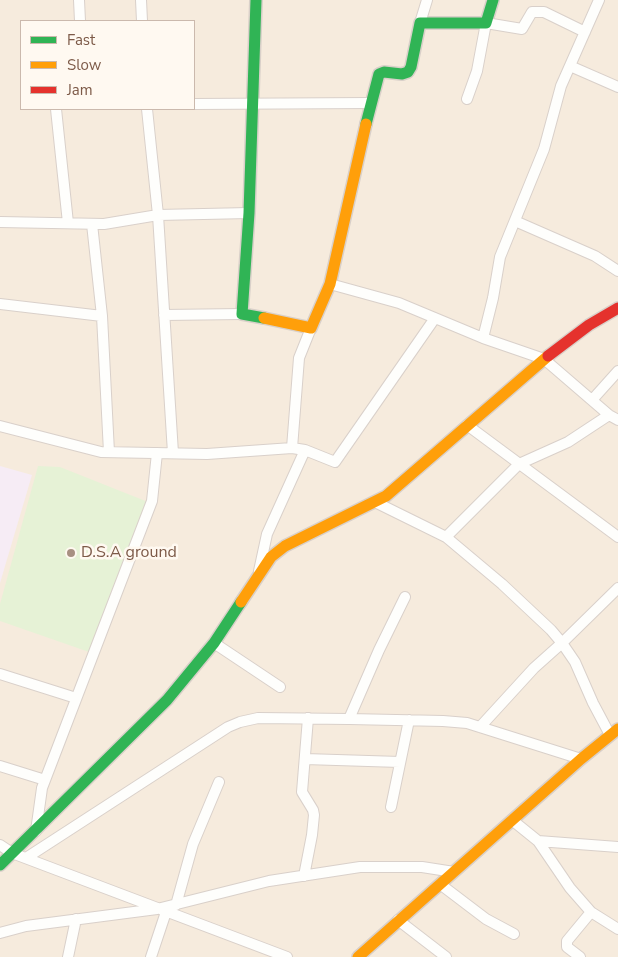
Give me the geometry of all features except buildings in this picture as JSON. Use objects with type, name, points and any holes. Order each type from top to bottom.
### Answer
[{"type":"street","points":[[79,0],[80,20]]},
{"type":"street","points":[[141,0],[142,20]]},
{"type":"street","points":[[242,314],[254,103],[256,0]]},
{"type":"street","points":[[292,448],[299,358],[330,284],[376,81],[379,74],[384,72],[402,74],[408,72],[426,0]]},
{"type":"street","points":[[467,99],[477,71],[486,23],[493,0]]},
{"type":"street","points":[[483,338],[493,298],[500,257],[544,149],[561,86],[599,0]]},
{"type":"street","points":[[420,23],[486,23],[522,29],[532,12],[544,12],[585,32]]},
{"type":"street","points":[[570,66],[618,87]]},
{"type":"street","points":[[195,104],[372,103]]},
{"type":"street","points":[[56,110],[68,223]]},
{"type":"street","points":[[147,110],[158,215],[173,453]]},
{"type":"street","points":[[0,222],[104,224],[158,215],[249,213]]},
{"type":"street","points":[[515,221],[595,256],[618,271]]},
{"type":"street","points":[[92,224],[102,316],[109,452]]},
{"type":"street","points":[[330,284],[399,303],[483,338],[544,358],[613,417],[568,442],[519,464],[446,537]]},
{"type":"street","points":[[0,307],[102,316]]},
{"type":"street","points":[[0,865],[167,700],[214,643],[271,557],[285,546],[386,496],[544,358],[589,325],[618,308]]},
{"type":"street","points":[[164,316],[242,314],[311,328]]},
{"type":"street","points":[[0,426],[102,452],[207,454],[292,448],[305,450],[335,462],[435,318]]},
{"type":"street","points":[[592,400],[618,371]]},
{"type":"street","points":[[467,425],[618,537]]},
{"type":"street","points":[[258,577],[268,534],[305,450]]},
{"type":"street","points":[[36,831],[42,788],[152,501],[156,453]]},
{"type":"street","points":[[358,957],[581,759],[614,732],[593,703],[575,662],[551,630],[502,584],[446,537],[374,502]]},
{"type":"street","points":[[480,727],[534,668],[618,588]]},
{"type":"street","points":[[349,718],[405,597]]},
{"type":"street","points":[[214,643],[280,687]]},
{"type":"street","points":[[0,674],[76,698]]},
{"type":"street","points":[[26,858],[228,727],[258,718],[349,718],[467,723],[581,759]]},
{"type":"street","points":[[304,876],[314,815],[302,792],[308,718]]},
{"type":"street","points":[[391,808],[409,720]]},
{"type":"street","points":[[305,759],[400,762]]},
{"type":"street","points":[[0,766],[45,780]]},
{"type":"street","points":[[176,904],[193,844],[219,782]]},
{"type":"street","points":[[512,820],[538,841],[618,847]]},
{"type":"street","points":[[538,841],[570,888],[591,912],[618,929]]},
{"type":"street","points":[[0,845],[12,853],[287,957]]},
{"type":"street","points":[[0,933],[26,926],[162,910],[176,904],[269,881],[360,867],[422,867],[454,872]]},
{"type":"street","points":[[440,884],[486,919],[514,934]]},
{"type":"street","points":[[151,957],[162,910]]},
{"type":"street","points":[[580,957],[567,947],[567,941],[591,912]]},
{"type":"street","points":[[68,957],[76,919]]},
{"type":"street","points":[[398,920],[446,957]]},
{"type":"shaded area","points":[[0,0],[618,0],[618,957],[0,957]]},
{"type":"shaded area","points":[[0,466],[32,475],[0,583]]},
{"type":"green space","name":"D.S.A ground","points":[[38,466],[60,467],[148,502],[89,652],[0,621],[0,604]]},
{"type":"traffic: fast","points":[[256,0],[249,213],[242,314],[264,318]]},
{"type":"traffic: fast","points":[[366,124],[379,74],[384,72],[402,74],[408,72],[411,67],[420,23],[486,23],[493,0]]},
{"type":"traffic: fast","points":[[0,865],[167,700],[214,643],[241,602]]},
{"type":"traffic: slow","points":[[264,318],[311,328],[330,284],[366,124]]},
{"type":"traffic: slow","points":[[241,602],[271,557],[285,546],[386,496],[548,356]]},
{"type":"traffic: slow","points":[[358,957],[581,759],[618,729]]},
{"type":"traffic: jam","points":[[548,356],[589,325],[618,308]]},
{"type":"place","name":"D.S.A ground","points":[[71,553]]}]
